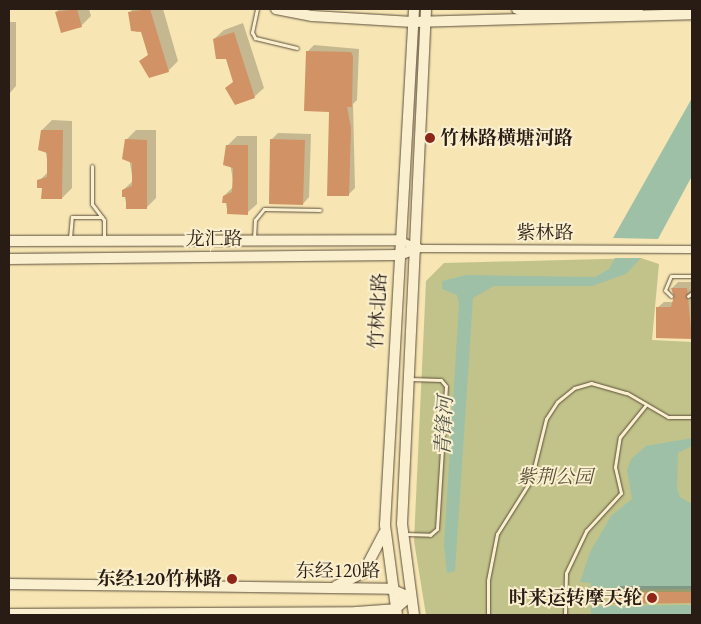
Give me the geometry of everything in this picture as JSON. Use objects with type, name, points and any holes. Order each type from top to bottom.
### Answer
[{"type":"main road","points":[[276,9],[312,16],[414,22],[692,14]]},
{"type":"main road","name":"竹林北路","points":[[396,612],[391,589],[385,525],[414,9]]},
{"type":"main road","name":"竹林北路","points":[[414,615],[409,597],[403,534],[418,248],[426,9]]},
{"type":"main road","points":[[517,9],[638,9]]},
{"type":"main road","name":"龙汇路","points":[[9,241],[400,240]]},
{"type":"main road","name":"龙汇路","points":[[9,259],[399,256],[418,248]]},
{"type":"main road","points":[[328,589],[363,573],[375,556],[383,536],[387,485]]},
{"type":"main road","name":"东经120路","points":[[9,584],[391,589],[409,597]]},
{"type":"main road","points":[[396,612],[409,597]]},
{"type":"main road","name":"东经120路","points":[[9,614],[396,612]]},
{"type":"main road","points":[[233,613],[265,615]]},
{"type":"street","name":"紫林路","points":[[400,240],[418,248],[692,249]]},
{"type":"lane","points":[[257,9],[252,32],[255,38],[297,48]]},
{"type":"lane","points":[[92,166],[92,204],[102,217],[104,240]]},
{"type":"lane","points":[[254,240],[255,220],[264,209],[320,210]]},
{"type":"lane","points":[[70,240],[72,217],[102,217]]},
{"type":"lane","points":[[671,296],[665,290],[671,276],[692,276]]},
{"type":"lane","points":[[688,296],[692,293]]},
{"type":"lane","points":[[403,534],[430,535],[437,529],[446,386],[441,380],[410,379]]},
{"type":"lane","points":[[488,615],[488,580],[497,534],[531,480],[546,419],[557,402],[574,388],[591,384],[627,393],[645,406],[668,418],[692,417]]},
{"type":"lane","points":[[565,615],[566,573],[586,531],[621,493],[615,467],[620,437],[645,406]]},
{"type":"green space","name":"紫荆公园","points":[[641,258],[659,264],[652,340],[692,342],[692,615],[426,615],[414,541],[426,281],[444,263]]},
{"type":"shaded area","points":[[692,98],[692,176],[658,239],[613,238]]},
{"type":"shaded area","points":[[615,258],[641,258],[626,274],[592,286],[494,286],[473,298],[455,571],[447,573],[444,545],[459,304],[457,295],[442,289],[442,281],[466,275],[595,277],[609,269]]},
{"type":"shaded area","points":[[692,438],[692,446],[678,453],[677,488],[680,497],[692,504],[692,589],[590,590],[591,583],[580,582],[590,552],[611,516],[632,499],[627,470],[631,459],[646,446]]},
{"type":"shaded area","points":[[692,605],[692,615],[591,615],[591,606]]},
{"type":"building","points":[[77,9],[82,27],[61,33],[55,12]]},
{"type":"building","points":[[150,9],[169,72],[149,78],[139,61],[148,55],[141,32],[131,31],[128,12]]},
{"type":"building","points":[[234,32],[255,98],[235,105],[225,88],[233,82],[226,59],[216,59],[213,39]]},
{"type":"building","points":[[306,51],[351,52],[353,56],[352,107],[347,107],[351,128],[349,196],[327,196],[329,112],[304,111]]},
{"type":"building","points":[[41,130],[63,130],[62,199],[41,199],[42,188],[37,188],[37,180],[47,177],[47,153],[38,150]]},
{"type":"building","points":[[125,139],[147,140],[147,209],[126,209],[126,197],[122,197],[122,190],[132,186],[132,163],[122,159]]},
{"type":"building","points":[[270,139],[305,140],[303,205],[269,204]]},
{"type":"building","points":[[226,145],[248,145],[248,215],[227,214],[227,203],[222,203],[223,196],[232,192],[233,168],[223,165]]},
{"type":"building","points":[[671,288],[687,288],[692,339],[656,338],[656,307],[671,307],[674,296]]},
{"type":"building","name":"时来运转摩天轮","points":[[611,592],[692,592],[692,603],[611,604]]},
{"type":"place","name":"竹林路横塘河路","points":[[430,138]]},
{"type":"place","name":"东经120竹林路","points":[[232,579]]},
{"type":"place","name":"时来运转摩天轮","points":[[652,598]]},
{"type":"water label","name":"青锋河","points":[[444,426]]}]
